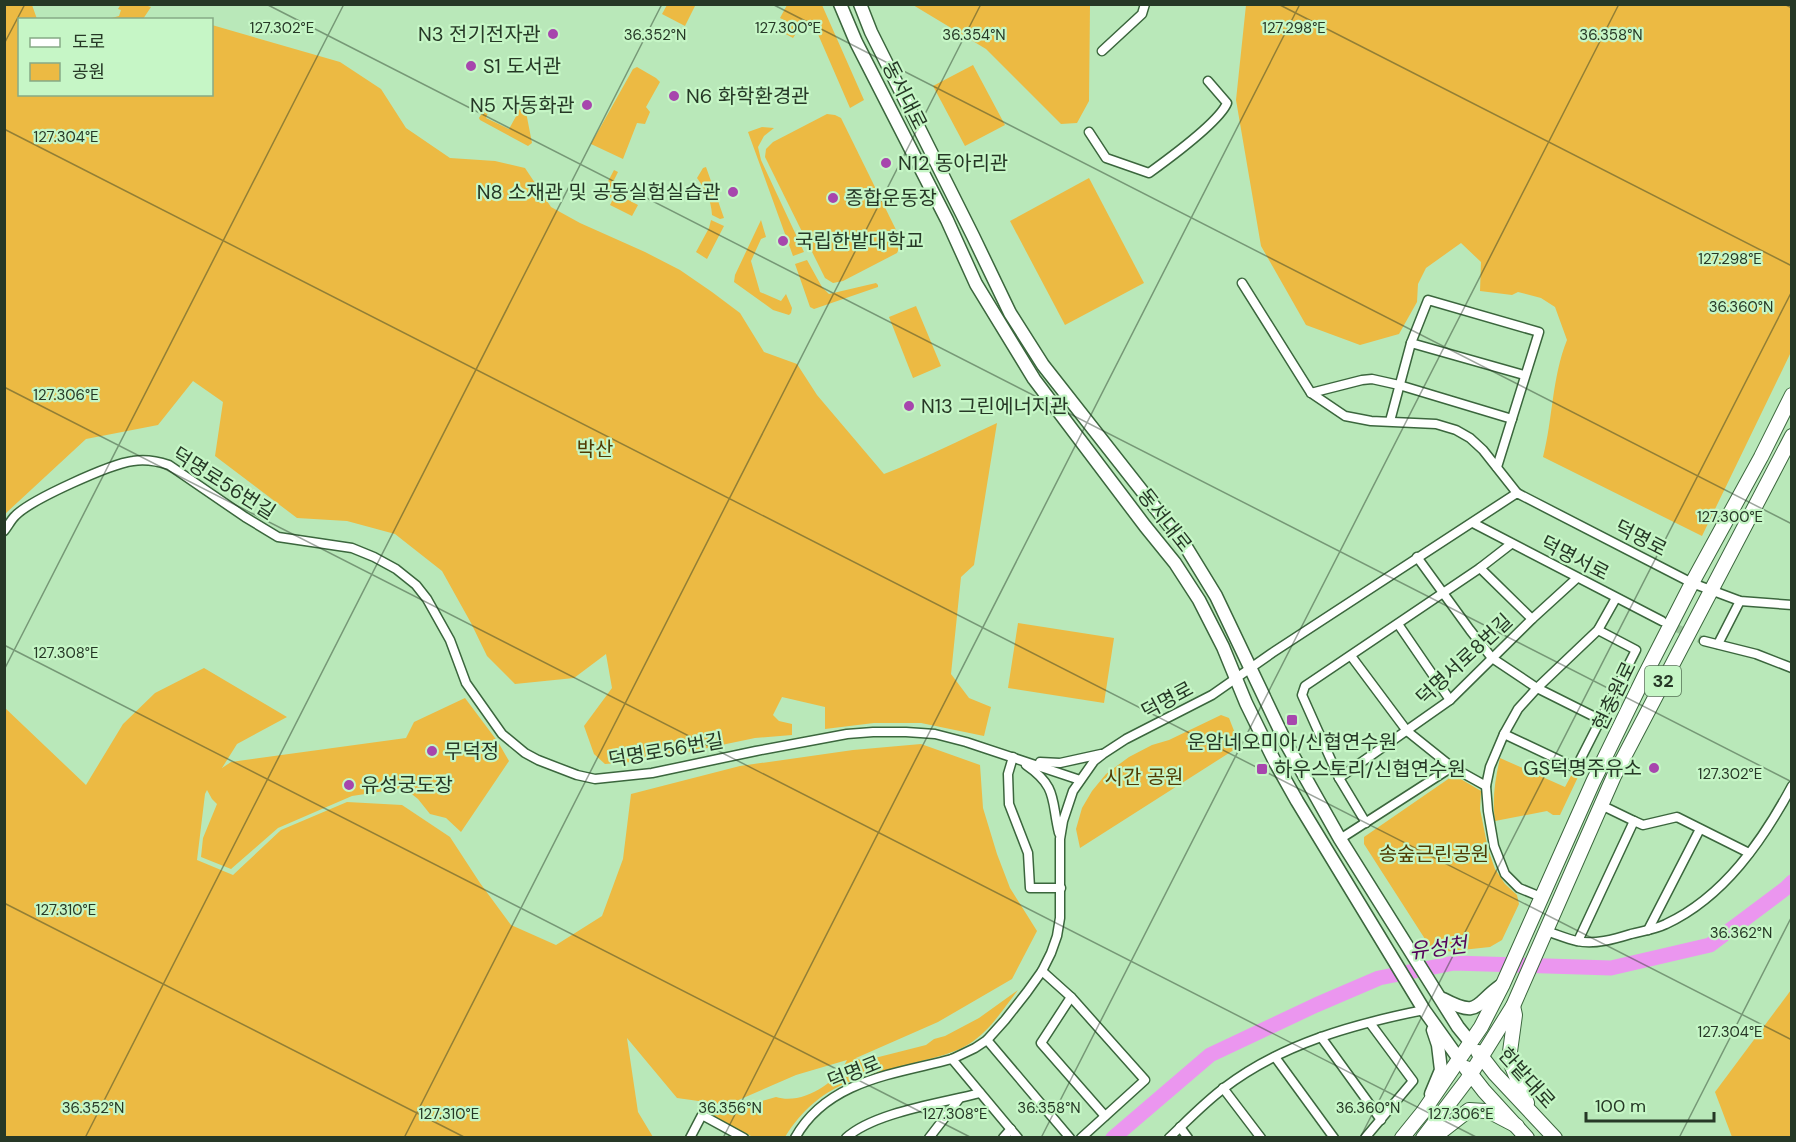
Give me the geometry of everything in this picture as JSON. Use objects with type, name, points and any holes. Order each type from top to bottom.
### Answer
[{"type":"main road","name":"현충원로","points":[[1402,1137],[1423,1112],[1471,1043],[1503,984],[1593,782],[1692,584],[1761,457],[1791,395]]},
{"type":"main road","name":"현충원로","points":[[1424,1137],[1471,1074],[1513,1006],[1601,805],[1791,436]]},
{"type":"main road","points":[[1513,1006],[1515,1015],[1509,1059],[1527,1101],[1527,1108]]},
{"type":"main road","name":"한밭대로","points":[[1471,1043],[1496,1074],[1555,1137]]},
{"type":"main road","name":"한밭대로","points":[[1459,1059],[1527,1137]]},
{"type":"main road","points":[[1424,1137],[1442,1131],[1469,1110],[1485,1110],[1517,1126]]},
{"type":"street","name":"동서대로","points":[[840,4],[856,42],[947,220],[976,284],[1034,379],[1175,563],[1199,600],[1275,762],[1394,962],[1459,1059]]},
{"type":"street","name":"동서대로","points":[[860,4],[1010,313],[1043,365],[1186,547],[1216,596],[1287,745],[1341,839],[1458,1027],[1471,1043]]},
{"type":"street","points":[[1102,51],[1142,14],[1145,4]]},
{"type":"street","points":[[1089,132],[1106,158],[1149,173],[1224,111],[1227,103],[1208,81]]},
{"type":"street","points":[[1242,283],[1311,393],[1344,416],[1371,421],[1436,424],[1456,430],[1470,438],[1483,450],[1517,493]]},
{"type":"street","points":[[1390,422],[1411,343],[1428,300],[1539,332],[1497,467]]},
{"type":"street","points":[[1411,343],[1524,375]]},
{"type":"street","points":[[1311,393],[1362,380],[1372,380],[1399,385],[1512,419]]},
{"type":"street","name":"덕명로56번길","points":[[4,531],[16,515],[30,505],[92,475],[132,461],[155,460],[169,465],[278,537],[352,548],[396,569],[416,585],[427,599],[450,640],[466,683],[502,734],[525,753],[577,775],[595,779],[652,773],[847,734],[906,732],[935,734],[1080,780]]},
{"type":"street","name":"덕명로","points":[[795,1137],[826,1101],[843,1090],[866,1081],[952,1059],[987,1040],[1005,1020],[1042,971],[1058,936],[1061,888],[1060,839],[1068,805],[1080,780],[1094,761],[1126,739],[1212,695],[1417,557],[1517,493],[1692,584],[1740,601],[1791,605]]},
{"type":"street","name":"덕명서로","points":[[1473,523],[1662,621]]},
{"type":"street","points":[[1366,823],[1339,778],[1302,695],[1305,686],[1480,568],[1511,544]]},
{"type":"street","points":[[1417,557],[1492,658],[1537,688],[1601,720]]},
{"type":"street","points":[[1480,568],[1532,619]]},
{"type":"street","name":"덕명서로8번길","points":[[1339,778],[1450,700],[1577,578]]},
{"type":"street","points":[[1541,897],[1519,888],[1506,874],[1494,846],[1486,786],[1490,767],[1504,734],[1518,710],[1537,688],[1598,630],[1616,598]]},
{"type":"street","points":[[1718,644],[1740,601]]},
{"type":"street","points":[[1398,624],[1450,700]]},
{"type":"street","points":[[1504,734],[1576,768],[1636,650],[1598,630]]},
{"type":"street","points":[[1704,641],[1756,654],[1791,668]]},
{"type":"street","points":[[1351,656],[1407,731],[1452,767],[1486,786]]},
{"type":"street","points":[[1016,758],[1042,763],[1060,763],[1103,754]]},
{"type":"street","points":[[1016,758],[1036,772],[1050,789],[1060,839]]},
{"type":"street","points":[[1016,758],[1008,774],[1009,804],[1028,854],[1030,888],[1061,888]]},
{"type":"street","points":[[1341,839],[1452,767]]},
{"type":"street","points":[[1546,931],[1578,941],[1602,941],[1666,924],[1714,891],[1732,874],[1767,828],[1791,786]]},
{"type":"street","points":[[1601,805],[1643,825],[1677,817],[1749,853]]},
{"type":"street","points":[[1578,941],[1634,821]]},
{"type":"street","points":[[1648,930],[1700,829]]},
{"type":"street","points":[[1042,971],[1071,997],[1145,1080],[1081,1137]]},
{"type":"street","points":[[1442,998],[1463,1009],[1471,1009],[1483,1002],[1489,994],[1503,984]]},
{"type":"street","points":[[1071,997],[1041,1043],[1105,1116]]},
{"type":"street","points":[[1169,1137],[1223,1088],[1275,1057],[1321,1037],[1422,1007],[1438,1045],[1440,1070],[1423,1112]]},
{"type":"street","points":[[1365,1137],[1413,1081],[1370,1023]]},
{"type":"street","points":[[1321,1037],[1381,1120]]},
{"type":"street","points":[[987,1040],[1070,1137]]},
{"type":"street","points":[[1275,1057],[1334,1137]]},
{"type":"street","points":[[952,1059],[1018,1137]]},
{"type":"street","points":[[1223,1088],[1261,1137]]},
{"type":"street","points":[[846,1137],[872,1121],[980,1093]]},
{"type":"street","points":[[929,1137],[960,1098]]},
{"type":"street","points":[[690,1137],[702,1115],[744,1137]]},
{"type":"street","points":[[1180,1127],[1188,1137]]},
{"type":"street","points":[[1003,1137],[1011,1129]]},
{"type":"green space","name":"박산","points":[[5,4],[32,5],[37,18],[18,18],[18,96],[213,96],[213,25],[340,62],[381,89],[406,128],[450,158],[495,161],[525,168],[551,207],[680,270],[740,313],[764,352],[797,364],[817,395],[884,474],[997,423],[974,565],[961,577],[951,674],[969,698],[991,707],[984,736],[921,723],[874,723],[825,729],[825,707],[782,697],[773,715],[779,721],[792,724],[792,735],[755,738],[645,761],[605,764],[594,754],[584,726],[612,688],[606,654],[574,678],[515,684],[487,656],[442,571],[395,534],[347,521],[297,518],[215,456],[223,402],[193,381],[158,425],[86,439],[5,514]]},
{"type":"green space","points":[[121,4],[151,7],[144,18],[112,18],[119,16],[121,10],[118,9]]},
{"type":"green space","points":[[692,4],[695,6],[685,26],[662,14],[667,5]]},
{"type":"green space","points":[[787,5],[822,5],[864,100],[850,108],[814,25],[801,26],[793,38],[782,32],[786,21],[780,18]]},
{"type":"green space","points":[[913,5],[1090,5],[1089,101],[1077,123],[1061,124],[986,49]]},
{"type":"green space","points":[[1246,5],[1791,5],[1791,352],[1702,536],[1543,457],[1558,368],[1567,340],[1555,307],[1541,298],[1518,292],[1512,295],[1480,291],[1481,262],[1461,243],[1426,268],[1418,284],[1417,302],[1399,334],[1360,345],[1306,325],[1261,246],[1236,100]]},
{"type":"green space","points":[[973,65],[1005,125],[965,146],[933,86]]},
{"type":"green space","points":[[637,67],[660,82],[646,107],[650,112],[645,124],[637,123],[623,159],[591,144],[633,69]]},
{"type":"green space","points":[[485,108],[489,110],[486,118],[509,129],[520,109],[526,112],[532,143],[528,146],[480,120]]},
{"type":"green space","name":"종합운동장","points":[[827,114],[841,118],[902,242],[897,253],[843,281],[833,283],[825,278],[765,157],[766,149],[773,142]]},
{"type":"green space","points":[[762,127],[774,128],[764,136],[758,147],[761,160],[804,252],[793,256],[748,132]]},
{"type":"green space","points":[[706,167],[724,218],[720,219],[712,215],[708,195],[697,178]]},
{"type":"green space","points":[[614,170],[618,172],[609,190],[638,205],[632,216],[610,205],[613,199],[602,193]]},
{"type":"green space","points":[[1089,178],[1144,283],[1065,325],[1010,221]]},
{"type":"green space","points":[[711,220],[724,226],[707,259],[696,252]]},
{"type":"green space","points":[[761,220],[766,237],[761,239],[751,261],[760,292],[781,301],[786,294],[792,308],[789,315],[773,310],[734,282],[735,275]]},
{"type":"green space","points":[[807,260],[822,287],[829,294],[876,283],[878,287],[814,309],[810,307],[795,264]]},
{"type":"green space","points":[[916,306],[941,366],[913,378],[889,317]]},
{"type":"green space","points":[[1018,623],[1114,638],[1104,703],[1008,688]]},
{"type":"green space","points":[[204,668],[287,717],[237,744],[222,768],[231,762],[406,738],[414,722],[465,698],[498,742],[509,761],[461,832],[446,818],[430,814],[418,799],[404,788],[352,796],[278,828],[231,869],[201,857],[203,838],[217,804],[207,790],[197,860],[233,875],[281,830],[347,802],[402,805],[450,837],[511,925],[556,945],[602,916],[623,859],[631,794],[740,766],[853,750],[921,744],[980,765],[983,808],[997,854],[1010,888],[1037,931],[1012,979],[938,1022],[856,1058],[863,1061],[926,1045],[979,1018],[1018,990],[977,1039],[957,1050],[861,1077],[844,1084],[813,1104],[785,1137],[753,1137],[710,1116],[776,1097],[797,1098],[817,1091],[835,1077],[847,1060],[796,1075],[727,1105],[677,1098],[627,1038],[638,1112],[653,1137],[5,1137],[4,707],[86,785],[123,724],[155,693]]},
{"type":"green space","name":"시간 공원","points":[[1221,715],[1229,718],[1240,746],[1080,848],[1076,829],[1082,808],[1106,774],[1129,757],[1152,745],[1169,740]]},
{"type":"green space","points":[[1500,758],[1565,787],[1572,774],[1578,777],[1560,815],[1553,815],[1547,811],[1495,821],[1494,790]]},
{"type":"green space","name":"송숲근린공원","points":[[1454,775],[1481,791],[1480,809],[1488,849],[1495,869],[1505,884],[1517,895],[1519,904],[1502,940],[1490,947],[1434,953],[1364,844],[1364,837]]},
{"type":"green space","points":[[1791,990],[1791,1137],[1732,1137],[1715,1092]]},
{"type":"waterway","name":"유성천","points":[[1113,1138],[1210,1055],[1379,978],[1454,963],[1611,968],[1710,945],[1792,882]]},
{"type":"tunnel","points":[[1666,623],[1704,641]]},
{"type":"place","name":"N3 전기전자관","points":[[553,34]]},
{"type":"place","name":"S1 도서관","points":[[471,66]]},
{"type":"place","name":"N6 화학환경관","points":[[674,96]]},
{"type":"place","name":"N5 자동화관","points":[[587,105]]},
{"type":"place","name":"N12 동아리관","points":[[886,163]]},
{"type":"place","name":"N8 소재관 및 공동실험실습관","points":[[733,192]]},
{"type":"place","name":"종합운동장","points":[[833,198]]},
{"type":"place","name":"국립한밭대학교","points":[[783,241]]},
{"type":"place","name":"N13 그린에너지관","points":[[909,406]]},
{"type":"place","name":"운암네오미아/신협연수원","points":[[1292,720]]},
{"type":"place","name":"무덕정","points":[[432,751]]},
{"type":"place","name":"GS덕명주유소","points":[[1654,768]]},
{"type":"place","name":"하우스토리/신협연수원","points":[[1262,769]]},
{"type":"place","name":"유성궁도장","points":[[349,785]]}]
